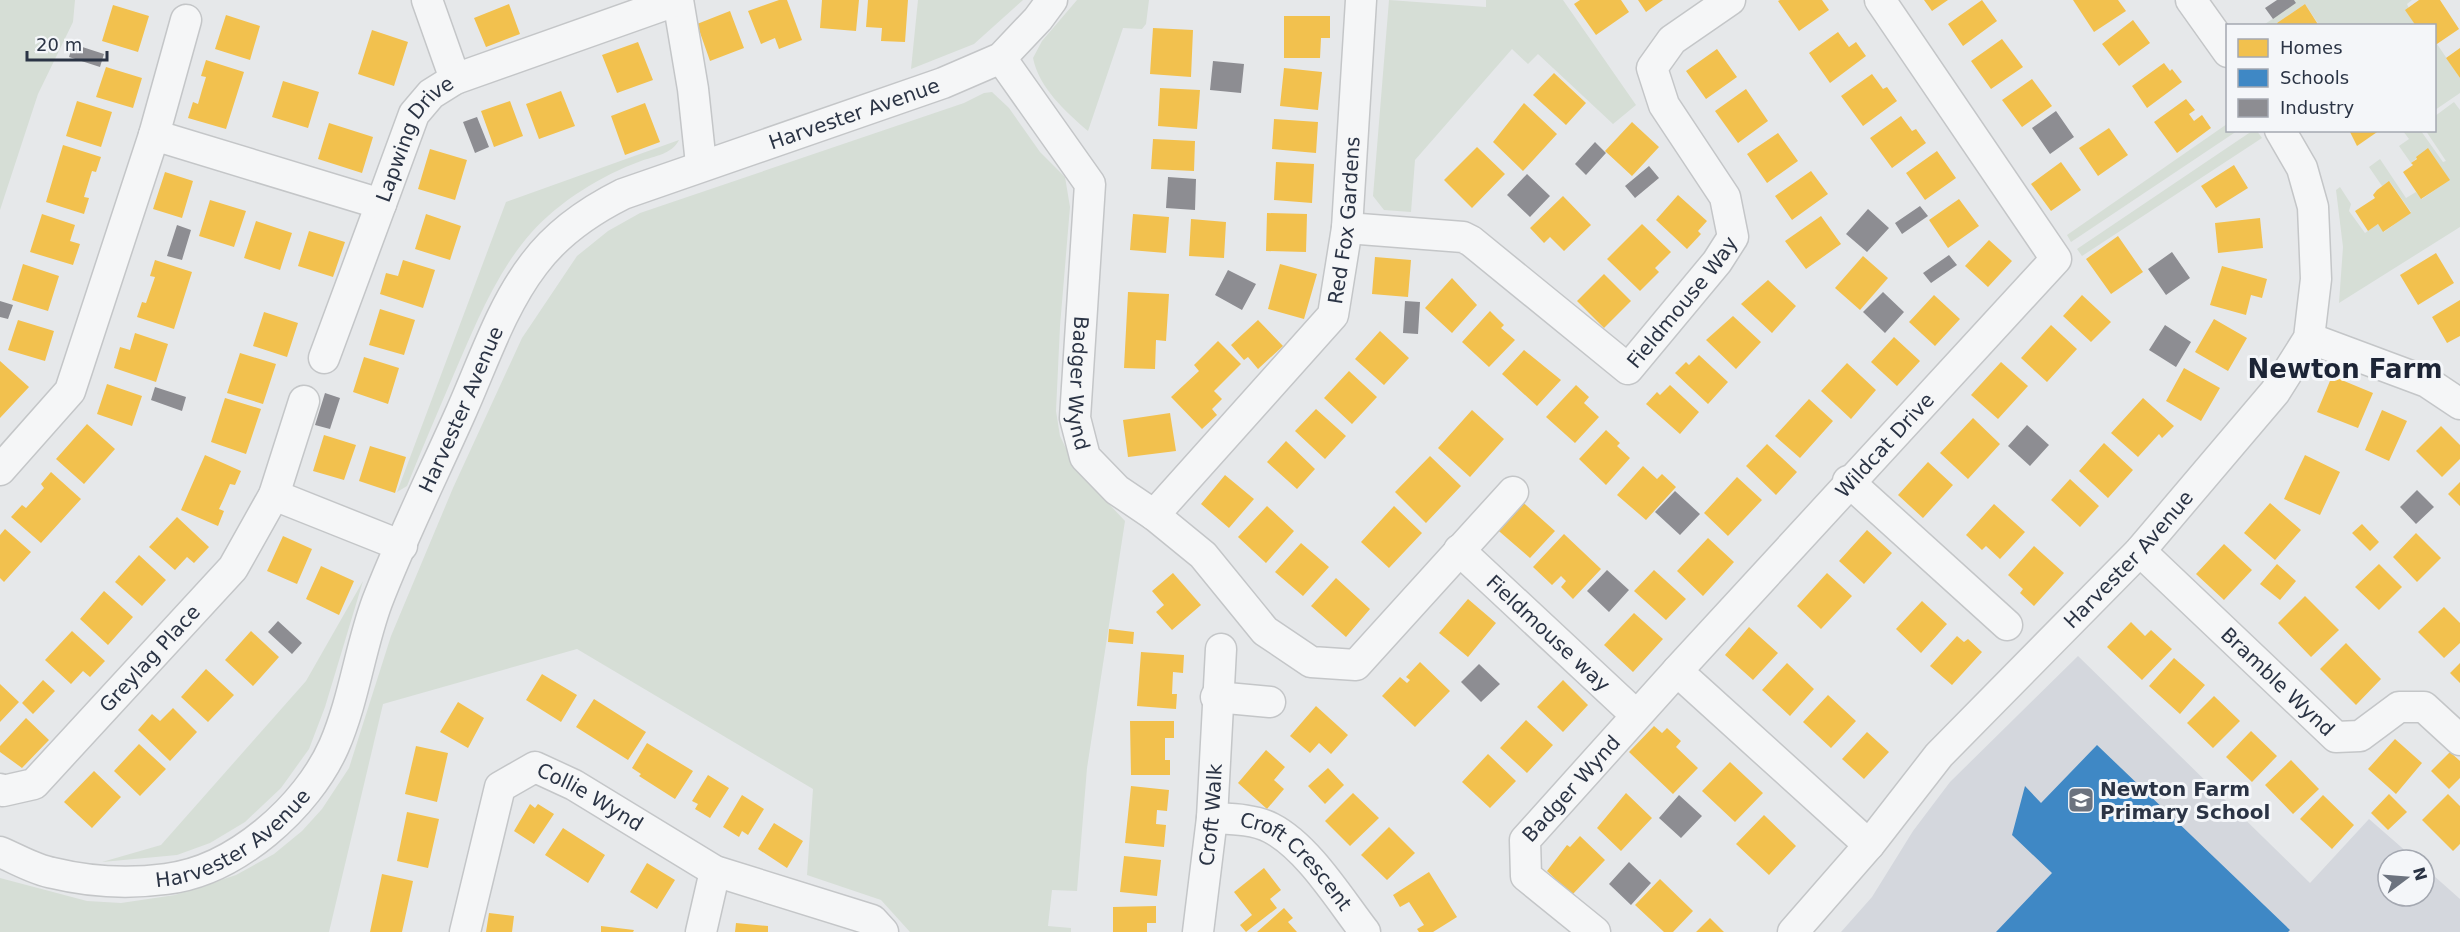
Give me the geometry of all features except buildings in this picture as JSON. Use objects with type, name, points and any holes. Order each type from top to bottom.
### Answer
[{"type":"street","points":[[428,0],[455,79]]},
{"type":"street","points":[[678,0],[693,89],[702,164]]},
{"type":"street","name":"Lapwing Drive","points":[[154,135],[381,204],[414,114],[431,94],[455,79],[678,0]]},
{"type":"street","name":"Harvester Avenue","points":[[0,852],[50,873],[106,882],[168,879],[214,865],[263,835],[302,798],[334,746],[377,603],[502,320],[534,264],[556,238],[599,206],[623,194],[702,164],[943,82],[1000,58],[1038,19],[1052,0]]},
{"type":"street","name":"Red Fox Gardens","points":[[1154,515],[1333,315],[1347,228],[1360,0]]},
{"type":"street","name":"Wildcat Drive","points":[[1677,671],[1848,481],[2056,259],[1880,0]]},
{"type":"street","points":[[2191,0],[2226,49]]},
{"type":"street","name":"Fieldmouse Way","points":[[1347,228],[1463,237],[1471,241],[1628,369],[1717,262],[1734,237],[1725,197],[1664,105],[1652,68],[1672,40],[1716,4]]},
{"type":"street","points":[[0,470],[70,391],[154,135],[186,20]]},
{"type":"street","name":"Badger Wynd","points":[[1000,58],[1090,184],[1075,418],[1085,457],[1117,490],[1154,515],[1203,555],[1265,631],[1311,662],[1356,665],[1459,550]]},
{"type":"street","name":"Harvester Avenue","points":[[1793,932],[1869,845],[1939,754],[2140,551],[2275,393],[2309,338],[2316,279],[2313,207],[2302,168],[2281,132]]},
{"type":"street","points":[[324,357],[381,204]]},
{"type":"street","points":[[2309,338],[2427,382],[2460,404]]},
{"type":"street","name":"Greylag Place","points":[[0,789],[3,791],[34,784],[233,568],[274,495],[304,401]]},
{"type":"street","points":[[1848,481],[2007,625]]},
{"type":"street","points":[[1459,550],[1513,492]]},
{"type":"street","points":[[274,495],[402,546]]},
{"type":"street","name":"Fieldmouse way","points":[[1459,550],[1636,715]]},
{"type":"street","name":"Bramble Wynd","points":[[2140,551],[2336,737],[2360,736],[2399,707],[2424,707],[2460,740]]},
{"type":"street","name":"Croft Walk","points":[[1198,932],[1212,818],[1216,697],[1221,649]]},
{"type":"street","points":[[1677,671],[1869,845]]},
{"type":"street","name":"Badger Wynd","points":[[1595,932],[1526,876],[1525,840],[1677,671]]},
{"type":"street","points":[[1216,697],[1270,702]]},
{"type":"street","name":"Collie Wynd","points":[[465,932],[500,786],[536,766],[574,785],[715,871],[873,920],[883,932]]},
{"type":"street","name":"Croft Crescent","points":[[1212,818],[1243,820],[1271,828],[1303,853],[1365,932]]},
{"type":"street","points":[[701,932],[715,871]]},
{"type":"shaded area","points":[[0,0],[75,0],[73,22],[38,94],[0,210]]},
{"type":"shaded area","points":[[918,0],[1023,0],[974,44],[911,69]]},
{"type":"shaded area","points":[[1077,0],[1149,0],[1146,24],[1142,29],[1123,28],[1088,131],[1047,89],[1033,58],[1042,41]]},
{"type":"shaded area","points":[[1389,0],[1486,7],[1486,0],[1563,0],[1636,105],[1613,124],[1538,54],[1528,64],[1512,49],[1415,160],[1411,212],[1384,210],[1373,196]]},
{"type":"shaded area","points":[[2294,0],[2412,0],[2407,4],[2416,24],[2318,24],[2305,4],[2278,24],[2265,24],[2296,3]]},
{"type":"shaded area","points":[[2436,45],[2460,78],[2460,93],[2436,109]]},
{"type":"shaded area","points":[[992,92],[1009,108],[1040,152],[1065,177],[1070,207],[1060,326],[1056,411],[1060,436],[1076,469],[1125,521],[1087,768],[1077,891],[1052,890],[1048,926],[1071,928],[1071,932],[910,932],[881,900],[807,875],[813,789],[577,649],[383,704],[329,932],[0,932],[0,878],[87,901],[121,903],[175,895],[236,875],[274,854],[302,831],[322,809],[349,768],[391,636],[453,488],[522,338],[577,256],[608,231],[640,213]]},
{"type":"shaded area","points":[[2454,102],[2460,110],[2460,227],[2339,303],[2343,247],[2336,190],[2340,187],[2351,204],[2349,211],[2365,233],[2378,224],[2384,232],[2411,212],[2390,182],[2382,186],[2369,167],[2380,159],[2406,198],[2416,192],[2422,199],[2449,180],[2428,149],[2411,163],[2413,166],[2399,146],[2409,139],[2404,132],[2422,132],[2443,162],[2446,161],[2427,132],[2436,132],[2436,115]]},
{"type":"shaded area","points":[[2226,125],[2226,132],[2236,132],[2071,242],[2067,235]]},
{"type":"shaded area","points":[[2251,132],[2258,132],[2262,138],[2082,256],[2077,249]]},
{"type":"shaded area","points":[[679,140],[668,151],[611,174],[568,200],[542,221],[518,249],[495,285],[476,323],[407,486],[397,492],[506,202]]},
{"type":"shaded area","points":[[363,581],[325,707],[309,749],[281,788],[245,822],[210,843],[177,855],[102,862],[161,845],[306,681]]},
{"type":"shaded area","name":"Newton Farm Primary School","points":[[2078,656],[2310,883],[2369,819],[2402,848],[2376,848],[2376,908],[2436,908],[2436,878],[2460,899],[2460,932],[1841,932],[1872,897],[1913,831],[1950,782]]},
{"type":"place","name":"Newton Farm Primary School","points":[[2081,800]]},
{"type":"district","name":"Newton Farm","points":[[2345,369]]}]
